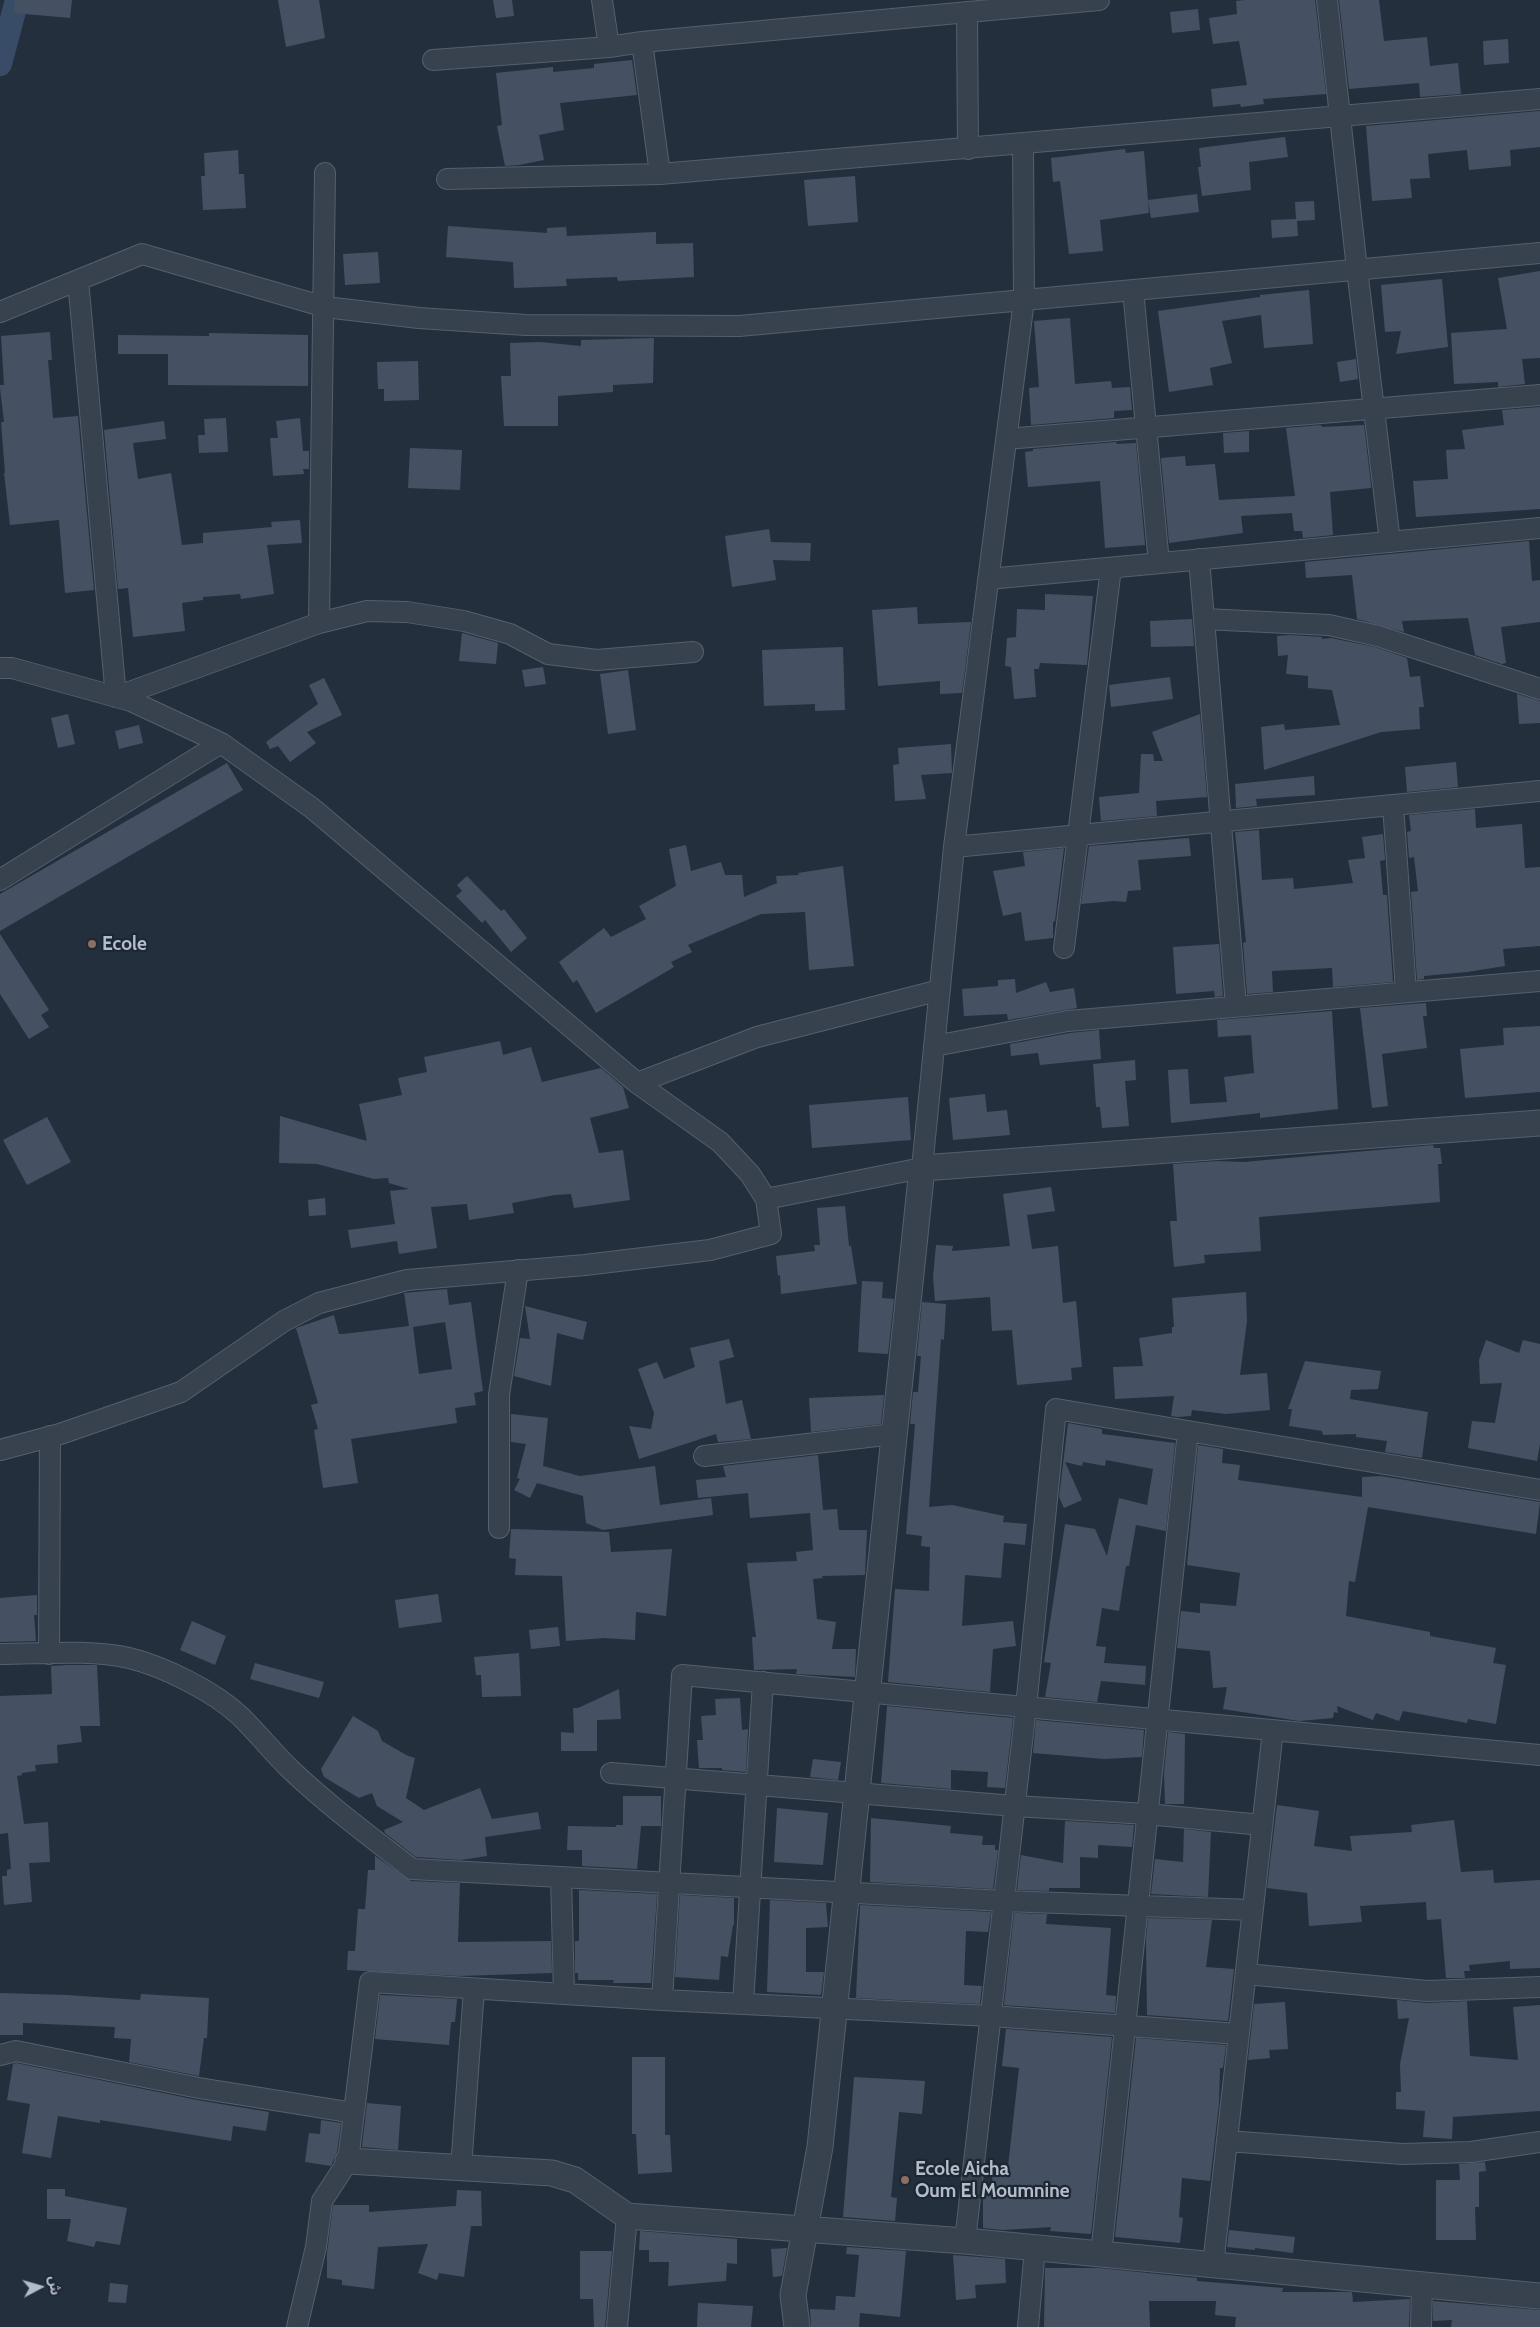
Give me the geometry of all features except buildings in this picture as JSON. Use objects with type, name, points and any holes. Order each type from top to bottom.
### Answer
[{"type":"street","points":[[602,0],[609,47]]},
{"type":"street","points":[[433,60],[609,47],[935,7],[967,12],[1026,3],[1100,0]]},
{"type":"street","points":[[1327,0],[1390,542]]},
{"type":"street","points":[[967,12],[968,149]]},
{"type":"street","points":[[642,42],[660,174]]},
{"type":"street","points":[[447,179],[660,174],[1540,99]]},
{"type":"street","points":[[797,2327],[793,2295],[820,2147],[954,847],[1024,300],[1023,144]]},
{"type":"street","points":[[319,623],[326,173]]},
{"type":"street","points":[[0,312],[142,254],[325,307],[418,318],[526,325],[739,326],[1540,253]]},
{"type":"street","points":[[78,280],[116,697]]},
{"type":"street","points":[[1133,290],[1148,428],[1159,563]]},
{"type":"street","points":[[1006,439],[1540,395]]},
{"type":"street","points":[[988,579],[1540,528]]},
{"type":"street","points":[[1199,559],[1236,1006]]},
{"type":"street","points":[[1064,948],[1111,568]]},
{"type":"street","points":[[116,697],[319,623],[367,611],[407,612],[464,621],[510,634],[548,654],[597,660],[693,652]]},
{"type":"street","points":[[1204,619],[1329,625],[1378,636],[1540,689]]},
{"type":"street","points":[[0,668],[12,668],[131,701],[221,743],[312,808],[637,1083],[720,1142],[750,1174],[766,1199],[771,1234],[710,1250],[408,1280],[319,1303],[284,1321],[181,1392],[50,1436],[0,1450]]},
{"type":"street","points":[[0,880],[221,743]]},
{"type":"street","points":[[954,847],[1540,791]]},
{"type":"street","points":[[1393,805],[1406,992]]},
{"type":"street","points":[[934,1046],[1068,1021],[1540,981]]},
{"type":"street","points":[[637,1083],[757,1037],[940,990]]},
{"type":"street","points":[[766,1199],[922,1168],[1540,1123]]},
{"type":"street","points":[[498,1528],[499,1394],[518,1270]]},
{"type":"street","points":[[965,2241],[1026,1707],[1056,1409],[1540,1490]]},
{"type":"street","points":[[1101,2254],[1188,1431]]},
{"type":"street","points":[[704,1456],[894,1434]]},
{"type":"street","points":[[49,1654],[50,1436]]},
{"type":"street","points":[[0,1654],[102,1654],[158,1667],[189,1681],[238,1714],[290,1769],[330,1804],[412,1869],[1004,1901],[1252,1910]]},
{"type":"street","points":[[662,2000],[682,1675],[1540,1755]]},
{"type":"street","points":[[743,2004],[764,1682]]},
{"type":"street","points":[[1213,2265],[1273,1730]]},
{"type":"street","points":[[611,1773],[1014,1806],[1147,1814],[1262,1825]]},
{"type":"street","points":[[561,1877],[564,1994]]},
{"type":"street","points":[[1246,1974],[1427,1991],[1540,1987]]},
{"type":"street","points":[[297,2327],[316,2247],[322,2202],[348,2161],[370,1982],[662,2000],[991,2016],[1239,2034]]},
{"type":"street","points":[[461,2168],[474,1988]]},
{"type":"street","points":[[0,2055],[16,2051],[199,2088],[354,2113]]},
{"type":"street","points":[[1227,2141],[1402,2154],[1471,2152],[1540,2142]]},
{"type":"street","points":[[348,2161],[552,2173],[575,2180],[627,2216],[965,2241],[1540,2296]]},
{"type":"street","points":[[617,2327],[627,2216]]},
{"type":"street","points":[[1028,2327],[1035,2248]]},
{"type":"street","points":[[1420,2327],[1422,2285]]},
{"type":"waterway","points":[[0,64],[17,0]]},
{"type":"place","name":"Ecole","points":[[92,944]]},
{"type":"place","name":"Ecole Aicha Oum El Moumnine","points":[[905,2180]]}]
